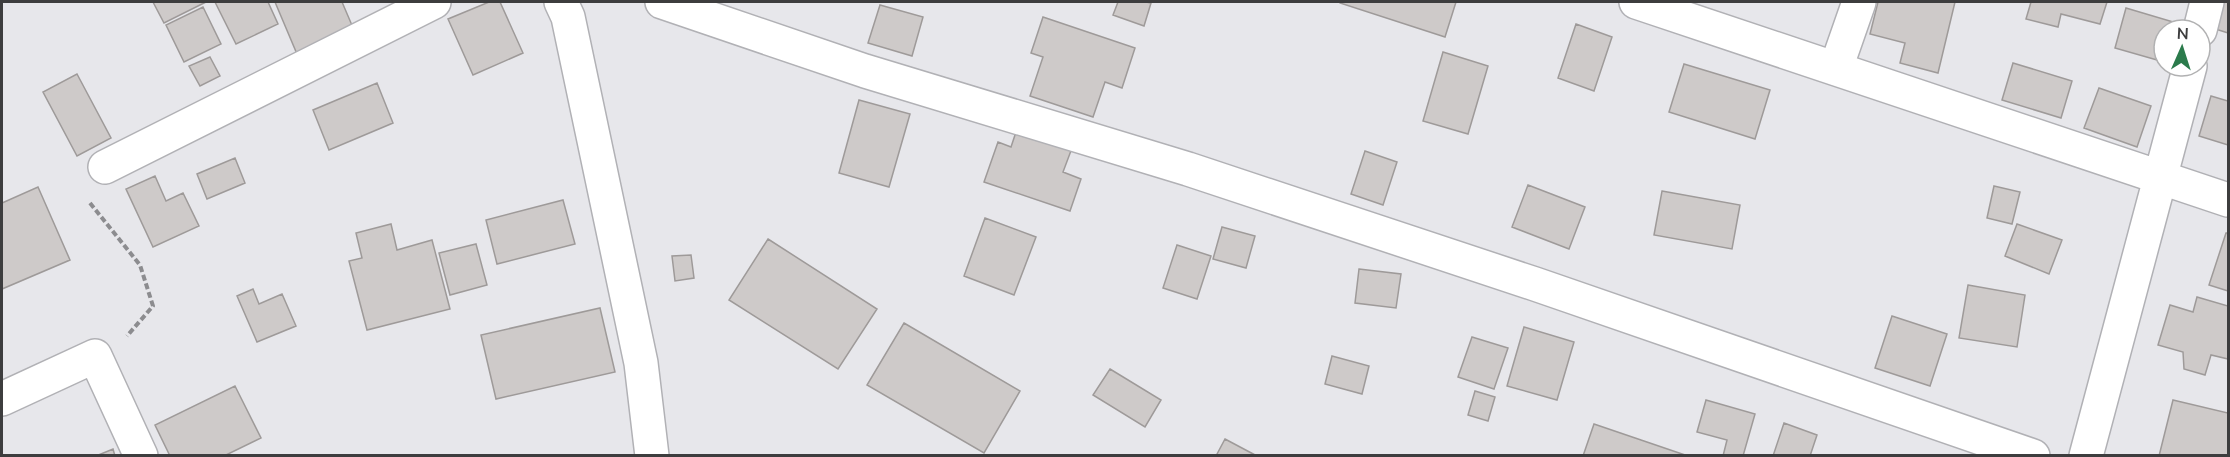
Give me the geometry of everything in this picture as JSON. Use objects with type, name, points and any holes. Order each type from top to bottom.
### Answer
[{"type":"street","points":[[105,167],[434,2]]},
{"type":"street","points":[[561,2],[568,17],[641,363],[652,456]]},
{"type":"street","points":[[662,2],[866,71],[1188,168],[1534,284],[2033,456]]},
{"type":"street","points":[[1636,2],[2229,200]]},
{"type":"street","points":[[1836,68],[1859,2]]},
{"type":"street","points":[[2203,18],[2207,2]]},
{"type":"street","points":[[2086,456],[2187,78]]},
{"type":"street","points":[[2,399],[95,356],[141,456]]},
{"type":"path","points":[[95,356],[126,337],[153,306],[140,265],[86,198],[105,167]]},
{"type":"building","points":[[153,2],[206,2],[164,23]]},
{"type":"building","points":[[215,2],[268,2],[278,24],[236,44]]},
{"type":"building","points":[[275,2],[342,2],[354,30],[297,54]]},
{"type":"building","points":[[489,2],[500,2],[523,53],[473,75],[448,19]]},
{"type":"building","points":[[1118,2],[1151,3],[1144,26],[1113,15]]},
{"type":"building","points":[[1340,2],[1456,2],[1445,37]]},
{"type":"building","points":[[1878,2],[1955,2],[1938,73],[1900,63],[1905,43],[1870,34]]},
{"type":"building","points":[[2031,2],[2107,2],[2100,24],[2061,14],[2058,27],[2026,19]]},
{"type":"building","points":[[2216,2],[2228,2],[2228,33],[2212,28],[2212,18]]},
{"type":"building","points":[[880,5],[923,17],[912,56],[868,43]]},
{"type":"building","points":[[203,7],[221,44],[184,62],[166,25]]},
{"type":"building","points":[[2126,8],[2160,18],[2152,18],[2152,59],[2115,48]]},
{"type":"building","points":[[1043,17],[1135,48],[1122,88],[1105,82],[1093,117],[1030,96],[1043,57],[1031,53]]},
{"type":"building","points":[[1576,24],[1612,37],[1594,91],[1558,78]]},
{"type":"building","points":[[1443,52],[1488,66],[1468,134],[1423,121]]},
{"type":"building","points":[[210,57],[220,76],[200,86],[189,66]]},
{"type":"building","points":[[2013,63],[2072,81],[2061,118],[2002,100]]},
{"type":"building","points":[[1684,64],[1770,90],[1755,139],[1669,112]]},
{"type":"building","points":[[77,74],[111,138],[77,156],[43,92]]},
{"type":"building","points":[[377,83],[393,123],[329,150],[313,110]]},
{"type":"building","points":[[2099,88],[2151,106],[2137,147],[2084,128]]},
{"type":"building","points":[[2211,96],[2228,101],[2228,145],[2199,136]]},
{"type":"building","points":[[859,100],[910,114],[889,187],[839,173]]},
{"type":"building","points":[[1017,129],[1072,148],[1063,172],[1081,179],[1070,211],[984,182],[998,142],[1011,147]]},
{"type":"building","points":[[1365,151],[1397,162],[1383,205],[1351,194]]},
{"type":"building","points":[[235,158],[245,183],[207,199],[197,174]]},
{"type":"building","points":[[155,176],[166,201],[183,193],[199,226],[153,247],[126,189]]},
{"type":"building","points":[[1528,185],[1585,207],[1569,249],[1512,227]]},
{"type":"building","points":[[1994,186],[2020,192],[2012,224],[1987,218]]},
{"type":"building","points":[[38,187],[70,260],[2,289],[2,203]]},
{"type":"building","points":[[1662,191],[1740,205],[1732,249],[1654,235]]},
{"type":"building","points":[[563,200],[575,244],[497,264],[486,220]]},
{"type":"building","points":[[985,218],[1036,237],[1014,295],[964,276]]},
{"type":"building","points":[[391,224],[397,250],[432,240],[450,309],[367,330],[349,261],[362,258],[356,233]]},
{"type":"building","points":[[2017,224],[2062,240],[2049,274],[2005,256]]},
{"type":"building","points":[[1222,227],[1255,236],[1246,268],[1213,259]]},
{"type":"building","points":[[2226,233],[2228,233],[2228,291],[2209,285]]},
{"type":"building","points":[[768,239],[877,309],[838,369],[729,300]]},
{"type":"building","points":[[476,244],[487,285],[450,295],[439,253]]},
{"type":"building","points":[[1177,245],[1211,256],[1197,299],[1163,288]]},
{"type":"building","points":[[691,255],[694,278],[675,281],[672,256]]},
{"type":"building","points":[[1359,269],[1401,274],[1396,308],[1355,303]]},
{"type":"building","points":[[1968,285],[2025,295],[2017,347],[1959,338]]},
{"type":"building","points":[[253,289],[259,304],[282,294],[296,326],[257,342],[237,296]]},
{"type":"building","points":[[2197,297],[2228,306],[2228,359],[2211,355],[2205,375],[2184,369],[2183,352],[2158,345],[2170,305],[2193,312]]},
{"type":"building","points":[[600,308],[615,372],[496,399],[481,335]]},
{"type":"building","points":[[1892,316],[1947,334],[1930,386],[1875,368]]},
{"type":"building","points":[[904,323],[1020,391],[984,453],[867,385]]},
{"type":"building","points":[[1524,327],[1574,342],[1557,400],[1507,386]]},
{"type":"building","points":[[1472,337],[1508,348],[1494,389],[1458,377]]},
{"type":"building","points":[[1332,356],[1369,366],[1362,394],[1325,384]]},
{"type":"building","points":[[1110,369],[1161,400],[1145,427],[1093,395]]},
{"type":"building","points":[[235,386],[261,438],[224,456],[170,456],[155,425]]},
{"type":"building","points":[[1475,391],[1495,397],[1488,421],[1468,415]]},
{"type":"building","points":[[1706,400],[1755,414],[1743,456],[1723,456],[1727,440],[1697,432]]},
{"type":"building","points":[[2173,400],[2228,413],[2228,456],[2159,456]]},
{"type":"building","points":[[1784,423],[1817,435],[1810,456],[1773,456]]},
{"type":"building","points":[[1594,424],[1688,456],[1583,456]]},
{"type":"building","points":[[1225,439],[1257,456],[1216,456]]},
{"type":"building","points":[[113,449],[115,456],[96,456]]}]
